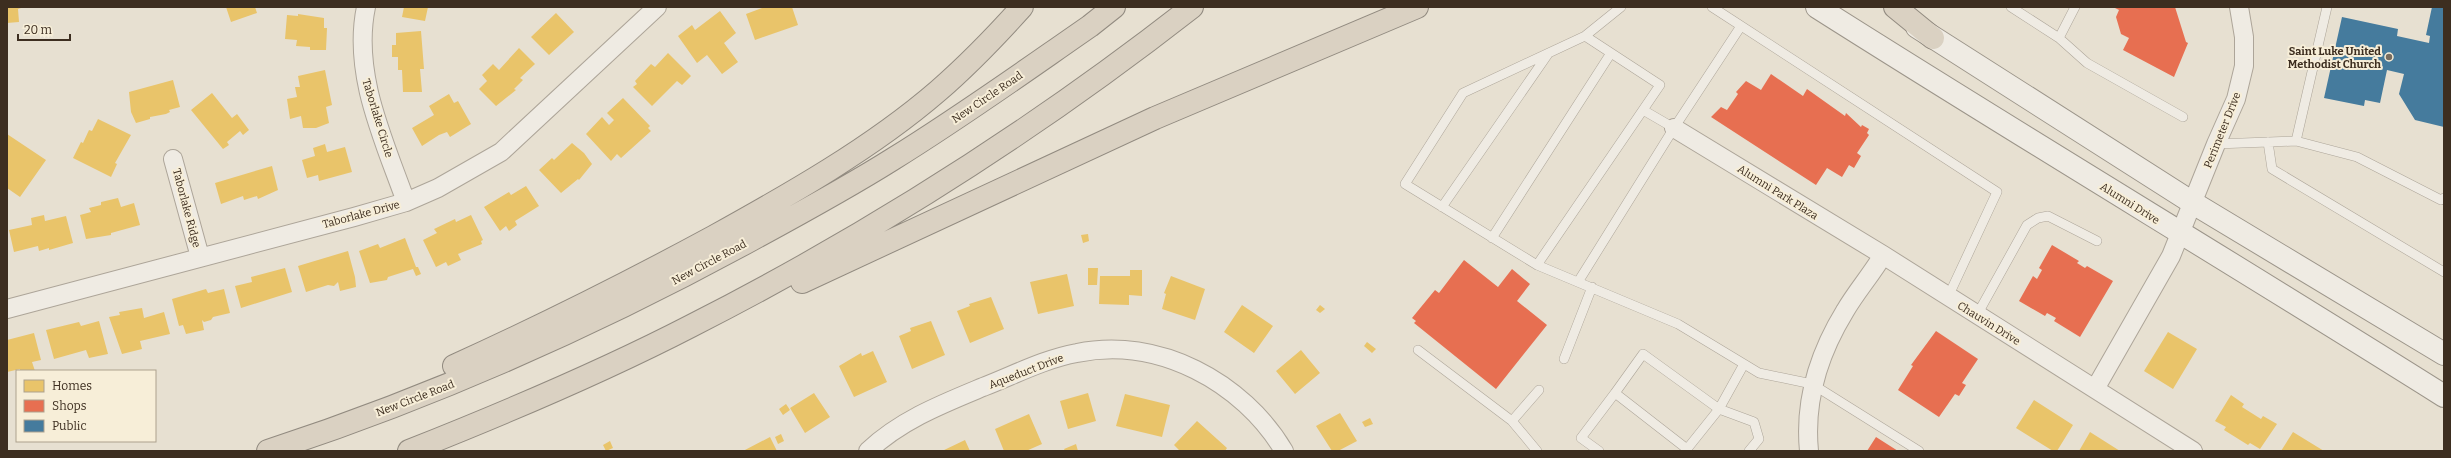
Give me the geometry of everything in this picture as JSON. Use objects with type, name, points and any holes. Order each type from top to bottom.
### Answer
[{"type":"highway","points":[[918,107],[1007,7]]},
{"type":"highway","points":[[274,449],[609,293],[800,188],[918,107],[987,46],[1022,7]]},
{"type":"highway","name":"New Circle Road","points":[[274,449],[458,381],[591,322],[694,271],[893,160],[1071,39],[1114,7]]},
{"type":"highway","points":[[409,451],[491,418],[692,326],[888,218],[1044,117],[1192,7]]},
{"type":"highway","points":[[640,351],[711,324],[1155,118],[1417,7]]},
{"type":"highway","points":[[1895,7],[1933,38]]},
{"type":"main road","name":"Alumni Drive","points":[[1817,7],[2180,234],[2304,308],[2444,396]]},
{"type":"main road","points":[[1887,7],[1933,38],[2193,203],[2444,354]]},
{"type":"street","name":"Taborlake Circle","points":[[366,7],[363,43],[364,70],[376,117],[406,202]]},
{"type":"street","name":"Taborlake Drive","points":[[7,309],[406,202],[438,188],[501,152],[657,7]]},
{"type":"street","name":"Perimeter Drive","points":[[2193,203],[2216,144],[2236,99],[2244,66],[2244,37],[2239,7]]},
{"type":"street","name":"Alumni Park Plaza","points":[[1674,128],[1882,256]]},
{"type":"street","name":"Taborlake Ridge","points":[[173,159],[200,257]]},
{"type":"street","points":[[2095,389],[2171,256],[2193,203]]},
{"type":"street","points":[[1809,451],[1808,406],[1812,384],[1825,347],[1844,312],[1882,256]]},
{"type":"street","name":"Chauvin Drive","points":[[1882,256],[2193,451]]},
{"type":"street","name":"Aqueduct Drive","points":[[868,451],[901,424],[931,408],[1052,359],[1078,352],[1113,350],[1155,355],[1202,373],[1230,390],[1253,409],[1273,431],[1284,451]]},
{"type":"lane","points":[[1621,7],[1585,36],[1463,93],[1405,184],[1537,265],[1678,324],[1758,373],[1812,384],[1919,451]]},
{"type":"lane","points":[[1712,7],[1997,192],[1948,297]]},
{"type":"lane","points":[[2011,7],[2059,38],[2087,63],[2183,116]]},
{"type":"lane","points":[[2059,38],[2075,7]]},
{"type":"lane","points":[[2296,141],[2326,7]]},
{"type":"lane","points":[[1578,282],[1674,128],[1741,26]]},
{"type":"lane","points":[[1537,265],[1660,85],[1585,36]]},
{"type":"lane","points":[[1442,207],[1549,52]]},
{"type":"lane","points":[[1492,238],[1611,53]]},
{"type":"lane","points":[[1643,110],[1674,128]]},
{"type":"lane","points":[[2216,144],[2296,141],[2357,157],[2443,200]]},
{"type":"lane","points":[[2268,142],[2272,169],[2444,272]]},
{"type":"lane","points":[[1977,316],[2027,226],[2038,218],[2048,216],[2097,241]]},
{"type":"lane","points":[[1564,359],[1592,287]]},
{"type":"lane","points":[[1418,350],[1512,421],[1537,451]]},
{"type":"lane","points":[[1599,451],[1581,438],[1642,354],[1719,409],[1754,422],[1758,439],[1749,451]]},
{"type":"lane","points":[[1615,393],[1687,449],[1719,409],[1744,364]]},
{"type":"lane","points":[[1512,421],[1539,390]]},
{"type":"building: Homes","points":[[7,7],[24,7],[18,9],[19,22],[7,23]]},
{"type":"building: Homes","points":[[226,7],[255,7],[257,13],[231,22]]},
{"type":"building: Homes","points":[[404,7],[428,7],[425,21],[402,17]]},
{"type":"building: Homes","points":[[765,7],[792,7],[798,25],[755,40],[746,14]]},
{"type":"building: Homes","points":[[720,11],[736,33],[724,43],[738,62],[722,74],[707,55],[697,63],[678,36],[692,25],[695,30]]},
{"type":"building: Homes","points":[[556,13],[574,32],[549,55],[531,37]]},
{"type":"building: Homes","points":[[298,14],[324,18],[324,28],[327,28],[326,50],[310,50],[310,47],[296,46],[297,40],[285,39],[287,15],[298,16]]},
{"type":"building: Homes","points":[[421,31],[424,69],[420,69],[422,92],[403,92],[402,70],[398,70],[398,57],[392,57],[392,45],[396,45],[396,33]]},
{"type":"building: Homes","points":[[519,48],[535,64],[520,78],[523,80],[514,89],[516,90],[496,106],[479,89],[487,81],[482,75],[493,64],[499,70]]},
{"type":"building: Homes","points":[[668,53],[691,76],[682,85],[677,81],[652,106],[633,87],[637,84],[635,81],[651,64],[655,67]]},
{"type":"building: Homes","points":[[325,70],[332,105],[326,107],[329,123],[316,128],[303,128],[301,116],[290,119],[287,99],[297,97],[295,87],[300,87],[298,76]]},
{"type":"building: Homes","points":[[173,80],[180,107],[169,110],[170,112],[166,114],[150,117],[150,119],[136,123],[131,112],[129,92]]},
{"type":"building: Homes","points":[[212,93],[232,118],[237,114],[249,130],[243,135],[240,131],[227,142],[229,145],[223,149],[191,110]]},
{"type":"building: Homes","points":[[449,94],[454,103],[458,101],[471,124],[450,137],[447,132],[439,135],[422,146],[412,128],[434,115],[429,106]]},
{"type":"building: Homes","points":[[623,98],[650,126],[648,128],[651,131],[621,158],[617,154],[611,161],[586,134],[602,117],[609,125],[614,120],[607,113]]},
{"type":"building: Homes","points":[[98,119],[131,135],[115,163],[117,164],[111,177],[73,158],[81,142],[83,143],[89,130],[92,131]]},
{"type":"building: Homes","points":[[7,134],[46,160],[20,197],[7,188]]},
{"type":"building: Homes","points":[[572,143],[584,153],[592,164],[579,180],[578,179],[561,193],[539,170],[552,158],[554,160]]},
{"type":"building: Homes","points":[[325,144],[327,152],[345,147],[352,172],[319,181],[318,175],[307,178],[302,160],[315,156],[313,148]]},
{"type":"building: Homes","points":[[272,166],[278,190],[258,199],[257,196],[244,200],[243,196],[221,204],[215,183]]},
{"type":"building: Homes","points":[[526,186],[539,206],[515,221],[517,225],[509,231],[506,226],[500,231],[484,207],[509,192],[511,195]]},
{"type":"building: Homes","points":[[118,198],[121,207],[134,203],[140,225],[111,233],[111,235],[86,239],[80,215],[91,212],[89,208],[101,205],[101,202]]},
{"type":"building: Homes","points":[[44,215],[45,221],[66,216],[73,243],[49,250],[49,248],[39,251],[38,246],[14,252],[9,230],[32,225],[31,218]]},
{"type":"building: Homes","points":[[471,215],[483,240],[481,241],[482,244],[458,254],[461,260],[448,266],[446,262],[436,267],[423,240],[437,233],[434,229],[455,219],[456,222]]},
{"type":"building: Homes","points":[[1088,234],[1089,241],[1083,243],[1081,235]]},
{"type":"building: Homes","points":[[405,238],[416,267],[418,267],[421,274],[416,276],[413,269],[388,277],[387,280],[370,283],[359,251],[378,244],[380,248]]},
{"type":"building: Homes","points":[[348,251],[356,287],[340,291],[338,282],[334,286],[328,285],[306,292],[298,266]]},
{"type":"building: Homes","points":[[285,268],[292,292],[241,308],[235,286],[252,282],[251,277]]},
{"type":"building: Homes","points":[[1088,268],[1098,268],[1097,285],[1088,285]]},
{"type":"building: Homes","points":[[1130,270],[1142,270],[1142,296],[1129,295],[1129,305],[1099,304],[1100,276],[1130,276]]},
{"type":"building: Homes","points":[[1067,274],[1074,306],[1038,314],[1030,282]]},
{"type":"building: Homes","points":[[1171,276],[1205,289],[1195,320],[1162,309],[1166,294],[1164,293]]},
{"type":"building: Homes","points":[[206,289],[208,293],[224,289],[230,313],[213,317],[211,320],[204,322],[202,320],[204,330],[186,334],[183,325],[179,326],[172,299]]},
{"type":"building: Homes","points":[[991,297],[1004,329],[970,343],[957,311],[970,306],[969,304]]},
{"type":"building: Homes","points":[[1242,305],[1273,326],[1254,353],[1224,332]]},
{"type":"building: Homes","points":[[1320,305],[1325,309],[1320,313],[1316,310]]},
{"type":"building: Homes","points":[[142,308],[144,318],[164,312],[170,334],[140,341],[142,349],[122,354],[109,317],[120,315],[119,312]]},
{"type":"building: Homes","points":[[99,321],[108,354],[89,358],[86,350],[54,359],[46,330],[79,322],[81,326]]},
{"type":"building: Homes","points":[[931,321],[945,355],[912,369],[899,336],[911,331],[910,328]]},
{"type":"building: Homes","points":[[2168,332],[2197,349],[2173,389],[2144,371]]},
{"type":"building: Homes","points":[[34,333],[41,360],[32,362],[35,370],[20,369],[7,372],[7,340]]},
{"type":"building: Homes","points":[[1367,342],[1376,349],[1372,353],[1364,346]]},
{"type":"building: Homes","points":[[1301,350],[1320,373],[1295,394],[1276,371]]},
{"type":"building: Homes","points":[[873,351],[887,382],[854,397],[839,366],[861,353],[862,356]]},
{"type":"building: Homes","points":[[814,393],[830,417],[805,433],[790,408]]},
{"type":"building: Homes","points":[[1088,393],[1096,421],[1068,429],[1060,401]]},
{"type":"building: Homes","points":[[1125,394],[1170,405],[1162,437],[1116,426]]},
{"type":"building: Homes","points":[[2231,395],[2244,404],[2242,407],[2261,419],[2263,416],[2277,424],[2260,449],[2250,443],[2248,445],[2224,430],[2226,427],[2215,421]]},
{"type":"building: Homes","points":[[2034,400],[2073,425],[2057,451],[2053,451],[2016,428]]},
{"type":"building: Homes","points":[[786,404],[790,410],[783,415],[779,409]]},
{"type":"building: Homes","points":[[1340,413],[1357,441],[1338,451],[1332,451],[1316,426]]},
{"type":"building: Homes","points":[[1029,414],[1042,444],[1026,451],[1004,451],[995,429]]},
{"type":"building: Homes","points":[[1370,418],[1373,424],[1365,427],[1362,422]]},
{"type":"building: Homes","points":[[1197,421],[1227,448],[1225,451],[1180,451],[1174,445]]},
{"type":"building: Homes","points":[[2090,432],[2120,451],[2079,451]]},
{"type":"building: Homes","points":[[2293,432],[2324,451],[2281,451]]},
{"type":"building: Homes","points":[[781,434],[784,441],[778,444],[775,437]]},
{"type":"building: Homes","points":[[770,437],[777,451],[743,451]]},
{"type":"building: Homes","points":[[965,440],[970,451],[942,451]]},
{"type":"building: Homes","points":[[610,441],[613,448],[606,451],[603,445]]},
{"type":"building: Homes","points":[[1076,444],[1078,451],[1065,451],[1064,449]]},
{"type":"building: Shops","points":[[2113,7],[2175,7],[2186,42],[2188,43],[2174,77],[2123,50],[2129,38],[2121,34],[2116,17],[2119,10]]},
{"type":"building: Shops","points":[[1771,74],[1803,96],[1807,89],[1845,116],[1846,113],[1861,127],[1862,125],[1869,129],[1867,133],[1869,135],[1857,153],[1861,156],[1854,168],[1849,165],[1842,177],[1827,168],[1816,185],[1711,117],[1721,107],[1727,110],[1738,94],[1736,92],[1746,81],[1761,90]]},
{"type":"building: Shops","points":[[2052,245],[2079,261],[2077,263],[2085,268],[2087,266],[2113,281],[2080,337],[2054,321],[2056,318],[2047,313],[2045,316],[2019,301],[2033,276],[2037,279],[2042,270],[2039,268]]},
{"type":"building: Shops","points":[[1464,260],[1498,287],[1512,269],[1530,284],[1517,301],[1547,325],[1496,389],[1414,323],[1416,321],[1412,318],[1435,290],[1439,293]]},
{"type":"building: Shops","points":[[1936,331],[1978,359],[1962,383],[1966,385],[1959,396],[1955,394],[1939,417],[1898,390],[1913,366],[1911,365]]},
{"type":"building: Shops","points":[[1876,437],[1898,451],[1867,451]]},
{"type":"building: Public","name":"Saint Luke United Methodist Church","points":[[2432,7],[2444,7],[2444,127],[2415,120],[2399,94],[2404,74],[2387,70],[2380,103],[2365,100],[2364,106],[2324,98],[2342,17],[2398,29],[2397,36],[2429,43],[2430,36],[2426,35]]},
{"type":"place","name":"Saint Luke United Methodist Church","points":[[2389,57]]}]
